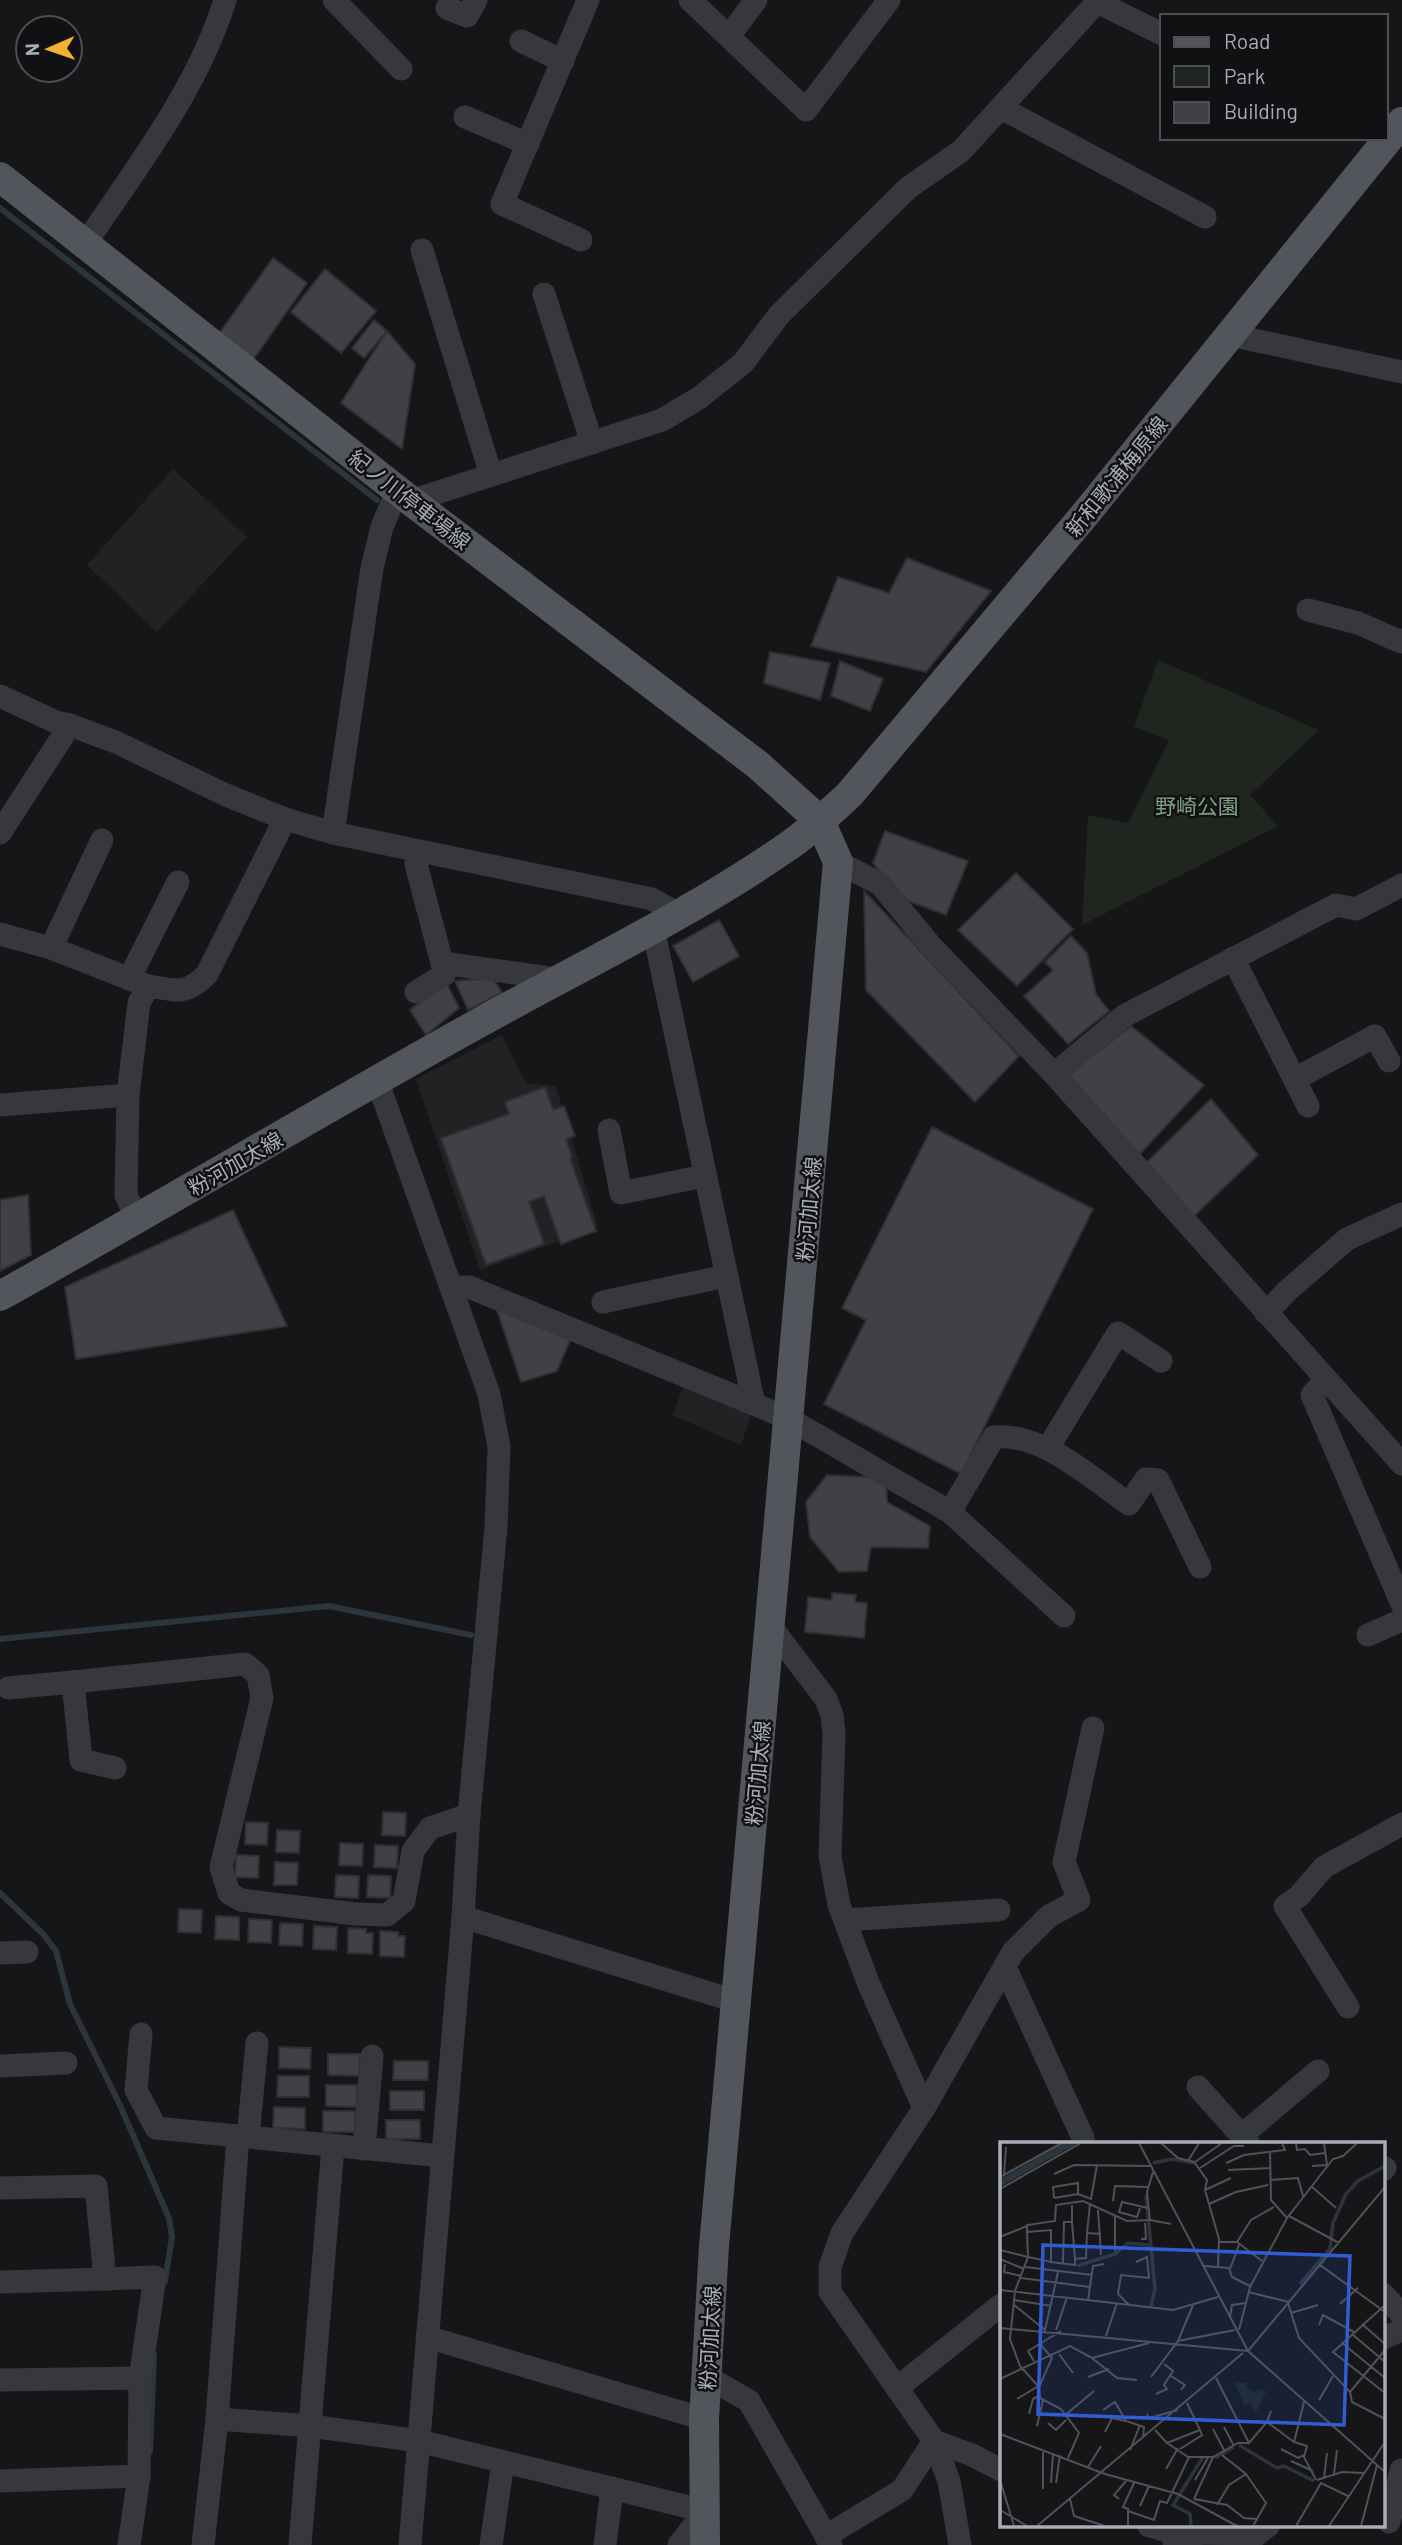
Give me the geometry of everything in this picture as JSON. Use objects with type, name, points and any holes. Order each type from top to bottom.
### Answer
[{"type":"main road","name":"新和歌浦梅原線","points":[[1388,139],[1402,122]]},
{"type":"main road","name":"新和歌浦梅原線","points":[[820,821],[849,795],[1087,512],[1387,140]]},
{"type":"main road","name":"紀ノ川停車場線","points":[[0,177],[404,495],[758,765],[820,821]]},
{"type":"main road","name":"粉河加太線","points":[[0,1296],[556,979],[678,914],[785,849],[820,821],[838,862],[712,2272],[704,2419],[705,2545]]},
{"type":"street","points":[[86,243],[191,83],[215,31],[225,0]]},
{"type":"street","points":[[334,0],[401,69]]},
{"type":"street","points":[[447,8],[467,16],[476,0]]},
{"type":"street","points":[[581,240],[502,204],[589,0]]},
{"type":"street","points":[[690,0],[806,110],[889,0]]},
{"type":"street","points":[[729,36],[756,0]]},
{"type":"street","points":[[332,833],[372,568],[383,527],[404,495],[491,475],[662,420],[699,398],[743,363],[779,315],[908,188],[961,150],[1098,1],[1160,33]]},
{"type":"street","points":[[521,41],[563,61]]},
{"type":"street","points":[[1001,108],[1205,217]]},
{"type":"street","points":[[465,117],[528,144]]},
{"type":"street","points":[[422,250],[491,475]]},
{"type":"street","points":[[544,294],[592,443]]},
{"type":"street","points":[[1230,335],[1402,372]]},
{"type":"street","points":[[1308,610],[1358,623],[1402,641]]},
{"type":"street","points":[[0,696],[55,722],[118,743],[226,795],[285,819],[332,833],[652,899],[678,914]]},
{"type":"street","points":[[0,833],[70,725]]},
{"type":"street","points":[[0,934],[51,948],[139,983],[184,991],[196,986],[207,974],[285,819]]},
{"type":"street","points":[[51,948],[102,840]]},
{"type":"street","points":[[416,992],[444,975],[416,864],[418,851]]},
{"type":"street","points":[[838,862],[880,884],[931,946],[1054,1074],[1402,1464]]},
{"type":"street","points":[[137,1220],[126,1195],[128,1095],[139,983],[178,882]]},
{"type":"street","points":[[1054,1074],[1124,1017],[1336,905],[1356,909],[1402,885]]},
{"type":"street","points":[[653,928],[754,1404]]},
{"type":"street","points":[[1233,958],[1308,1106]]},
{"type":"street","points":[[442,963],[556,979]]},
{"type":"street","points":[[1295,1079],[1376,1036],[1389,1060]]},
{"type":"street","points":[[377,1080],[489,1394],[499,1447],[496,1527],[469,1815],[463,1917],[410,2545]]},
{"type":"street","points":[[0,1105],[128,1095]]},
{"type":"street","points":[[609,1130],[621,1193],[704,1176]]},
{"type":"street","points":[[1266,1312],[1347,1239],[1402,1214]]},
{"type":"street","points":[[603,1302],[726,1276]]},
{"type":"street","points":[[452,1287],[469,1287],[789,1419],[950,1511],[1064,1616]]},
{"type":"street","points":[[1048,1448],[1118,1333],[1161,1361]]},
{"type":"street","points":[[1326,1379],[1312,1395],[1402,1604]]},
{"type":"street","points":[[950,1511],[994,1437],[1009,1436],[1048,1448],[1129,1504],[1146,1479],[1158,1480],[1200,1567]]},
{"type":"street","points":[[1368,1634],[1402,1620]]},
{"type":"street","points":[[771,1627],[826,1699],[832,1715],[834,1734],[831,1856],[839,1905],[869,1984],[924,2108]]},
{"type":"street","points":[[8,1689],[245,1664],[258,1675],[262,1698],[221,1867],[229,1893],[241,1900],[356,1914],[387,1915],[404,1901],[413,1851],[430,1828],[469,1815]]},
{"type":"street","points":[[73,1682],[82,1760],[116,1768]]},
{"type":"street","points":[[960,2545],[949,2481],[934,2441],[830,2292],[830,2267],[842,2233],[924,2108],[1013,1951],[1049,1916],[1079,1900],[1064,1862],[1093,1728]]},
{"type":"street","points":[[1348,2007],[1285,1906],[1299,1896],[1324,1867],[1402,1824]]},
{"type":"street","points":[[845,1920],[999,1910]]},
{"type":"street","points":[[463,1917],[736,2001]]},
{"type":"street","points":[[0,1953],[27,1952]]},
{"type":"street","points":[[1005,1967],[1083,2138]]},
{"type":"street","points":[[141,2034],[136,2090],[156,2128],[442,2156]]},
{"type":"street","points":[[203,2545],[243,2136],[257,2043]]},
{"type":"street","points":[[364,2149],[372,2056]]},
{"type":"street","points":[[0,2066],[66,2063]]},
{"type":"street","points":[[1198,2087],[1245,2140],[1318,2071]]},
{"type":"street","points":[[300,2545],[333,2146]]},
{"type":"street","points":[[0,2188],[96,2186],[105,2279]]},
{"type":"street","points":[[0,2282],[155,2277],[140,2378],[139,2476],[129,2545]]},
{"type":"street","points":[[1384,2295],[1402,2315]]},
{"type":"street","points":[[897,2388],[1000,2306]]},
{"type":"street","points":[[1384,2338],[1402,2330]]},
{"type":"street","points":[[427,2337],[704,2419]]},
{"type":"street","points":[[706,2376],[749,2401],[828,2540],[902,2490],[934,2441]]},
{"type":"street","points":[[0,2381],[140,2378]]},
{"type":"street","points":[[217,2418],[311,2426],[419,2441],[705,2511],[679,2545]]},
{"type":"street","points":[[934,2441],[972,2455],[1000,2469]]},
{"type":"street","points":[[491,2545],[503,2462]]},
{"type":"street","points":[[1391,2522],[1401,2470]]},
{"type":"street","points":[[0,2481],[139,2476]]},
{"type":"street","points":[[605,2545],[612,2489]]},
{"type":"street","points":[[1160,2528],[1165,2529],[1179,2543],[1203,2533],[1260,2536]]},
{"type":"shaded area","points":[[173,469],[247,537],[157,632],[87,565]]},
{"type":"shaded area","points":[[502,1035],[526,1083],[556,1086],[598,1227],[480,1270],[416,1079]]},
{"type":"shaded area","points":[[684,1386],[752,1412],[741,1445],[672,1415]]},
{"type":"green space","name":"野崎公園","points":[[1158,660],[1319,730],[1250,795],[1278,826],[1082,925],[1088,815],[1128,823],[1169,740],[1134,727]]},
{"type":"building","points":[[273,258],[307,283],[253,360],[218,335]]},
{"type":"building","points":[[325,269],[376,311],[341,353],[291,312]]},
{"type":"building","points":[[374,320],[387,331],[364,358],[352,348]]},
{"type":"building","points":[[387,331],[415,364],[402,449],[341,403]]},
{"type":"building","points":[[907,558],[991,591],[926,672],[811,646],[838,577],[889,593]]},
{"type":"building","points":[[770,652],[830,663],[820,700],[764,683]]},
{"type":"building","points":[[840,661],[883,679],[870,711],[831,696]]},
{"type":"building","points":[[885,831],[968,861],[946,915],[903,899],[873,863]]},
{"type":"building","points":[[1016,873],[1073,929],[1017,986],[958,930]]},
{"type":"building","points":[[864,891],[1019,1056],[975,1102],[866,990]]},
{"type":"building","points":[[719,920],[739,956],[693,982],[673,946]]},
{"type":"building","points":[[1071,936],[1087,953],[1096,994],[1109,1011],[1068,1044],[1024,996],[1053,970],[1045,962]]},
{"type":"building","points":[[493,978],[502,993],[468,1010],[455,981]]},
{"type":"building","points":[[446,982],[459,1008],[426,1035],[410,1010]]},
{"type":"building","points":[[1131,1026],[1204,1085],[1138,1156],[1066,1076]]},
{"type":"building","points":[[545,1087],[553,1110],[564,1106],[575,1136],[566,1139],[572,1157],[570,1158],[596,1231],[561,1244],[544,1196],[529,1202],[544,1244],[486,1265],[441,1138],[509,1114],[505,1102]]},
{"type":"building","points":[[1211,1099],[1258,1155],[1193,1217],[1144,1165]]},
{"type":"building","points":[[932,1127],[1093,1209],[961,1474],[824,1404],[866,1320],[842,1308]]},
{"type":"building","points":[[28,1195],[31,1255],[0,1271],[0,1200]]},
{"type":"building","points":[[233,1210],[287,1326],[76,1359],[65,1287]]},
{"type":"building","points":[[497,1310],[571,1338],[557,1371],[521,1382]]},
{"type":"building","points":[[827,1475],[886,1478],[887,1502],[930,1526],[928,1548],[871,1547],[867,1571],[839,1572],[810,1537],[806,1502]]},
{"type":"building","points":[[832,1593],[856,1595],[855,1602],[867,1603],[864,1638],[805,1632],[808,1597],[832,1600]]},
{"type":"building","points":[[383,1812],[406,1813],[405,1836],[382,1835]]},
{"type":"building","points":[[246,1822],[268,1823],[267,1845],[245,1844]]},
{"type":"building","points":[[277,1830],[300,1831],[299,1853],[276,1852]]},
{"type":"building","points":[[340,1843],[363,1844],[362,1866],[339,1865]]},
{"type":"building","points":[[375,1845],[398,1846],[397,1868],[374,1867]]},
{"type":"building","points":[[236,1855],[259,1856],[258,1878],[235,1877]]},
{"type":"building","points":[[275,1862],[298,1863],[297,1885],[274,1885]]},
{"type":"building","points":[[336,1875],[359,1876],[358,1898],[335,1897]]},
{"type":"building","points":[[368,1875],[391,1876],[390,1898],[367,1897]]},
{"type":"building","points":[[179,1909],[202,1910],[201,1933],[178,1932]]},
{"type":"building","points":[[216,1916],[239,1917],[239,1940],[215,1939]]},
{"type":"building","points":[[249,1919],[272,1920],[271,1943],[248,1942]]},
{"type":"building","points":[[280,1923],[303,1924],[302,1946],[279,1945]]},
{"type":"building","points":[[314,1926],[337,1927],[336,1950],[313,1949]]},
{"type":"building","points":[[348,1928],[366,1929],[366,1933],[373,1933],[372,1954],[348,1953]]},
{"type":"building","points":[[380,1931],[398,1932],[398,1936],[405,1936],[404,1957],[380,1956]]},
{"type":"building","points":[[279,2047],[311,2048],[310,2069],[279,2068]]},
{"type":"building","points":[[328,2054],[360,2054],[359,2076],[328,2075]]},
{"type":"building","points":[[394,2061],[428,2061],[428,2080],[393,2080]]},
{"type":"building","points":[[278,2076],[309,2076],[309,2097],[277,2097]]},
{"type":"building","points":[[326,2085],[357,2085],[357,2107],[326,2106]]},
{"type":"building","points":[[390,2091],[424,2091],[424,2110],[390,2110]]},
{"type":"building","points":[[274,2107],[305,2108],[305,2129],[273,2128]]},
{"type":"building","points":[[323,2111],[355,2111],[355,2132],[323,2132]]},
{"type":"building","points":[[386,2120],[420,2120],[420,2139],[386,2139]]},
{"type":"waterway","points":[[0,208],[377,500]]},
{"type":"waterway","points":[[0,1639],[329,1606],[471,1635]]},
{"type":"waterway","points":[[0,1893],[43,1934],[56,1951],[70,2004],[119,2103],[169,2218],[172,2237],[165,2281]]},
{"type":"waterway","points":[[150,2452],[154,2354]]}]
